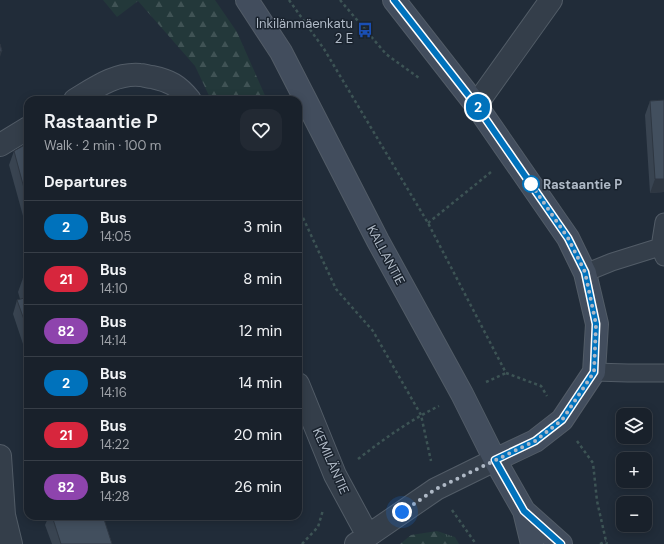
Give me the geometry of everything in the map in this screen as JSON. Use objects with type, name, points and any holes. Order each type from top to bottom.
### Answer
[{"type":"main road","name":"KALLANTIE","points":[[246,0],[281,52],[378,241],[462,394],[495,460],[524,511],[532,544]]},
{"type":"main road","points":[[394,0],[476,105],[568,238],[585,272],[596,324],[594,372],[562,420],[535,441],[495,460]]},
{"type":"main road","name":"KALLANTIE","points":[[524,511],[561,544]]},
{"type":"street","points":[[476,105],[551,0]]},
{"type":"street","points":[[82,96],[103,83],[120,77],[139,75],[166,80],[182,90],[187,96]]},
{"type":"street","points":[[0,145],[24,130]]},
{"type":"street","name":"KEMILÄNTIE","points":[[302,394],[362,540]]},
{"type":"street","points":[[0,456],[4,515],[11,544]]},
{"type":"street","points":[[362,540],[436,489],[495,460]]},
{"type":"lane","points":[[585,272],[612,262],[662,252],[664,222]]},
{"type":"lane","points":[[594,372],[664,373]]},
{"type":"path","points":[[289,0],[324,49],[428,223],[506,373],[541,386]]},
{"type":"path","points":[[340,0],[386,54],[422,80]]},
{"type":"path","points":[[428,223],[491,171]]},
{"type":"path","points":[[302,216],[336,289],[373,331],[421,414]]},
{"type":"path","points":[[593,463],[597,502],[607,543],[600,544]]},
{"type":"green space","points":[[103,0],[215,0],[237,32],[265,96],[209,96],[195,66],[138,1],[117,17]]},
{"type":"green space","points":[[437,531],[455,537],[459,544],[449,544]]},
{"type":"green space","points":[[437,531],[449,544],[400,544],[411,535]]},
{"type":"building","points":[[664,100],[664,179],[655,179],[650,101]]},
{"type":"building","points":[[24,145],[24,188],[14,151]]},
{"type":"building","points":[[24,298],[24,320],[17,300]]},
{"type":"building","points":[[53,520],[104,520],[112,544],[61,544]]},
{"type":"bus line","name":"2","points":[[394,0],[476,105],[568,238],[585,272],[596,324],[594,372],[562,420],[535,441],[495,460],[524,511],[561,544]]},
{"type":"place","name":"Inkilänmäenkatu 2 E","points":[[365,30]]},
{"type":"place","name":"Rastaantie P","points":[[531,184]]},
{"type":"route","points":[[402,512],[436,489],[535,441],[562,420],[594,372],[596,324],[585,272],[568,238],[531,184]]}]
